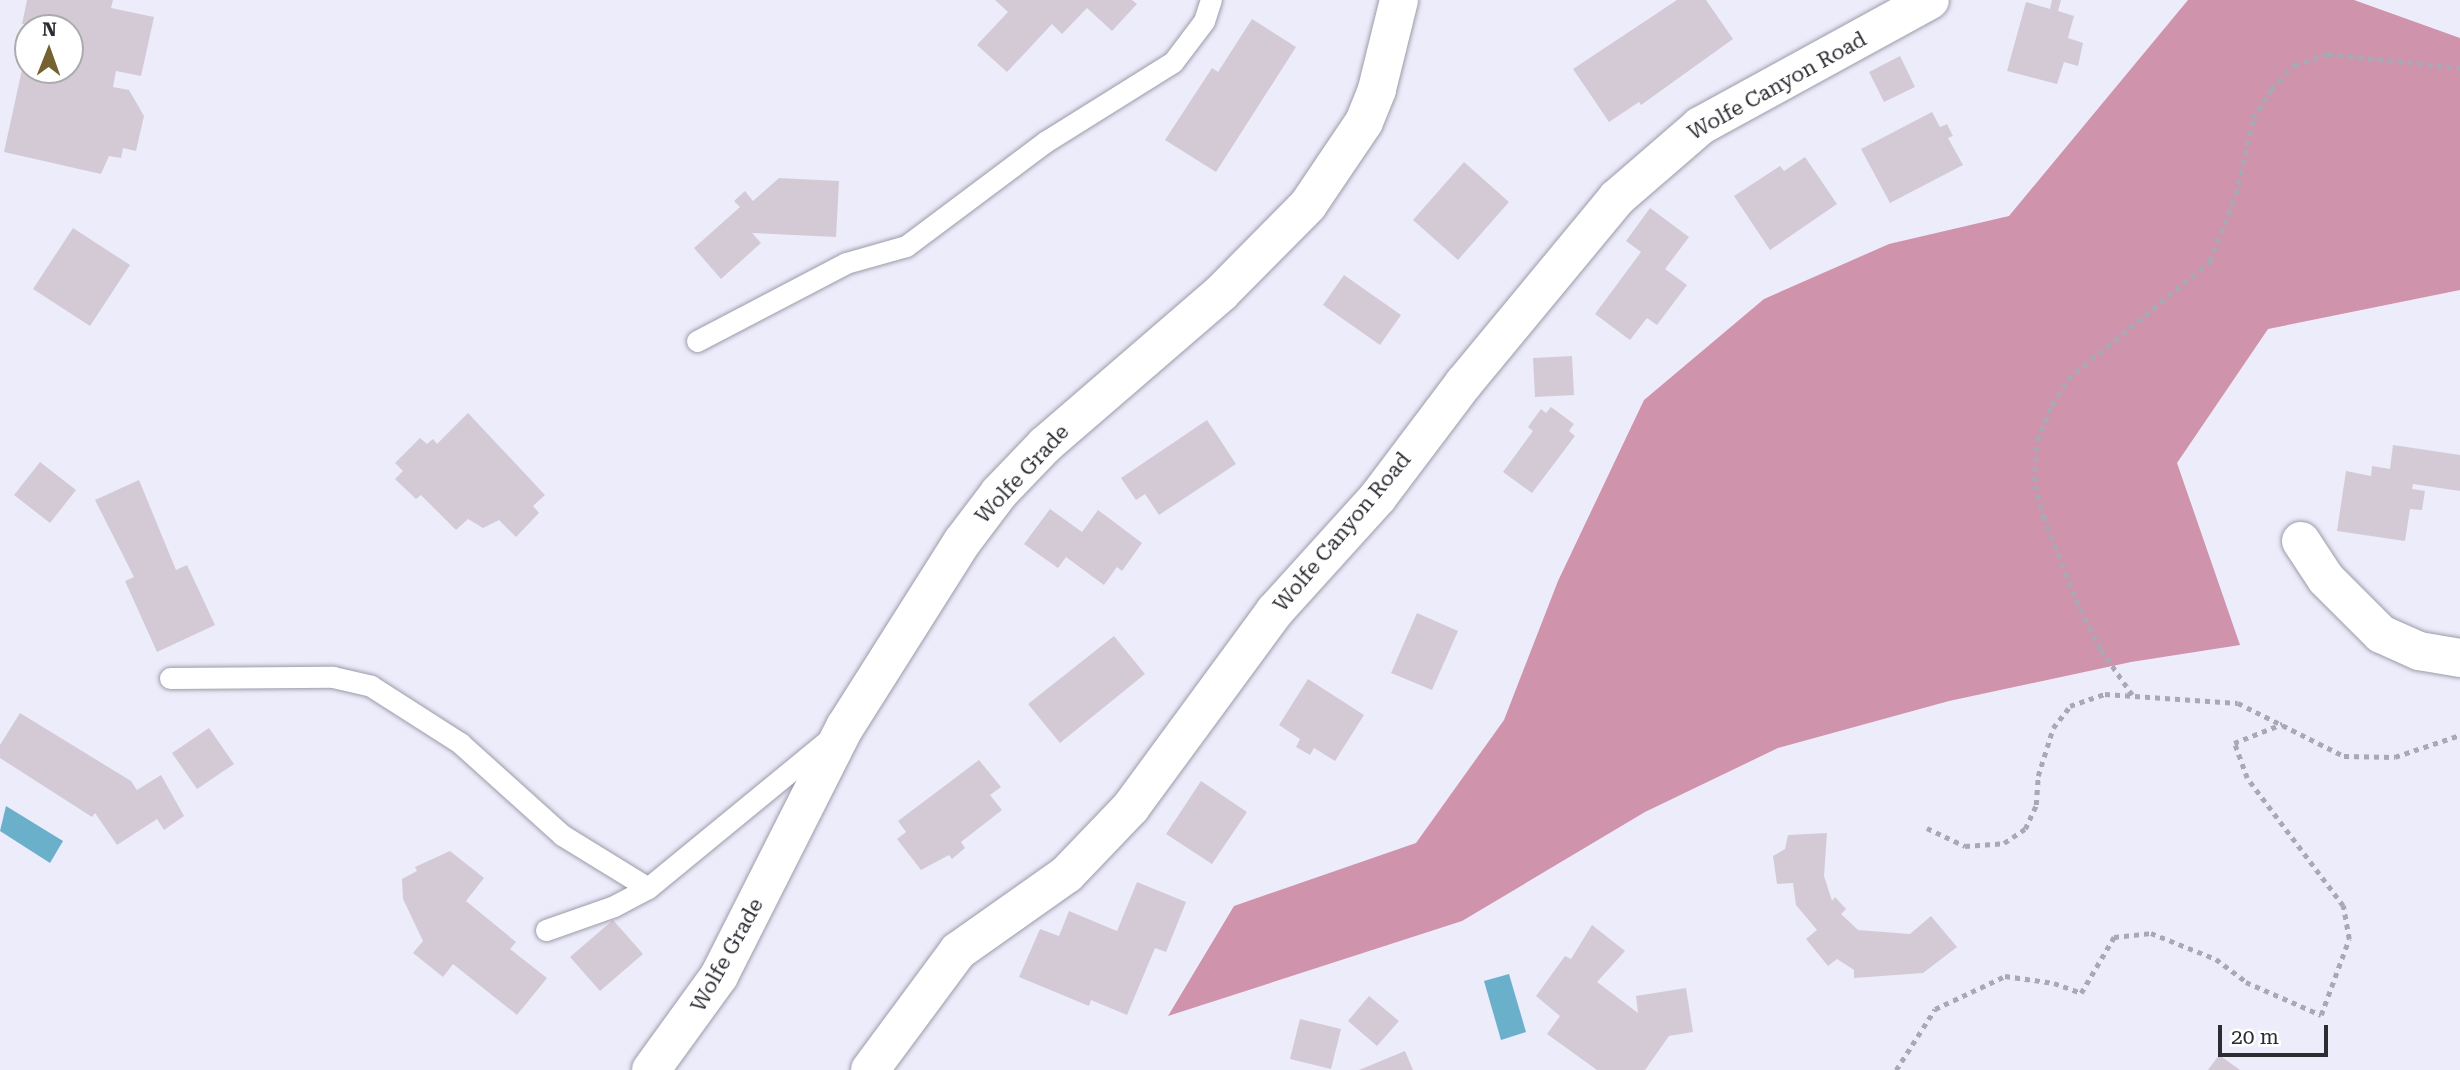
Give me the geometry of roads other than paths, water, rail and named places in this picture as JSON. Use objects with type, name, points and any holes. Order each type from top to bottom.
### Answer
[{"type":"street","name":"Wolfe Grade","points":[[651,1070],[719,976],[845,727],[962,542],[999,493],[1063,429],[1221,293],[1328,180],[1358,132],[1377,89],[1399,0]]},
{"type":"street","name":"Wolfe Canyon Road","points":[[870,1070],[958,951],[1067,874],[1130,807],[1275,611],[1378,497],[1599,216],[1700,126],[1930,0]]},
{"type":"street","points":[[2301,541],[2326,579],[2381,634],[2419,650],[2460,658]]},
{"type":"lane","points":[[697,341],[846,263],[906,246],[1045,142],[1173,62],[1204,22],[1211,0]]},
{"type":"lane","points":[[170,678],[333,677],[371,686],[460,743],[562,835],[648,888]]},
{"type":"lane","points":[[546,930],[614,906],[648,888],[845,727]]},
{"type":"water","points":[[6,806],[63,841],[50,863],[0,831]]},
{"type":"water","points":[[1509,974],[1526,1032],[1501,1040],[1484,981]]}]
